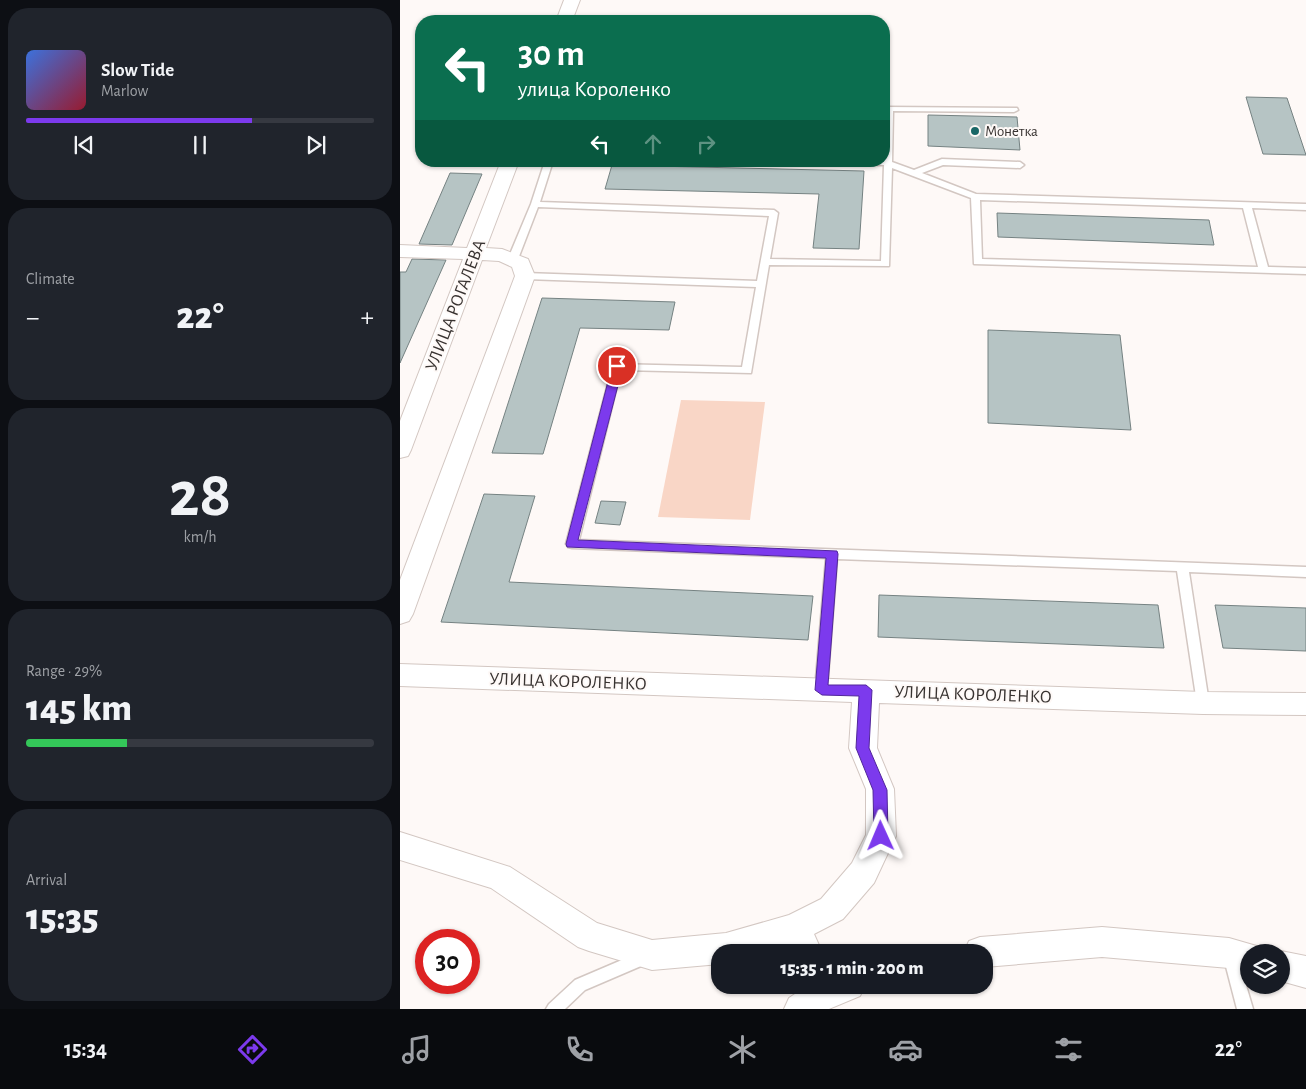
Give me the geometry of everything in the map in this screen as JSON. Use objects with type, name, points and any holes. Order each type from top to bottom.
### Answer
[{"type":"street","points":[[566,15],[572,0]]},
{"type":"street","name":"УЛИЦА РОГАЛЕВА","points":[[400,450],[508,167]]},
{"type":"street","points":[[400,251],[502,255],[519,268],[400,614]]},
{"type":"street","name":"УЛИЦА КОРОЛЕНКО","points":[[400,675],[1203,703],[1306,704]]},
{"type":"street","points":[[400,846],[499,878],[589,936],[652,955],[800,940],[832,909],[863,874],[881,836],[880,790],[863,748],[866,690]]},
{"type":"street","points":[[993,951],[1102,942],[1239,956]]},
{"type":"street","points":[[1290,968],[1306,972]]},
{"type":"lane","points":[[890,109],[1014,110]]},
{"type":"lane","points":[[914,173],[942,162],[1020,164]]},
{"type":"lane","points":[[890,164],[975,197],[1306,207]]},
{"type":"lane","points":[[547,167],[535,204],[519,268],[761,284]]},
{"type":"lane","points":[[766,262],[886,264],[888,167]]},
{"type":"lane","points":[[975,197],[977,262],[1306,271]]},
{"type":"lane","points":[[535,204],[774,213],[747,371],[617,366],[572,544],[1306,572]]},
{"type":"lane","points":[[1247,205],[1264,270]]},
{"type":"lane","points":[[822,690],[832,554]]},
{"type":"lane","points":[[1182,567],[1203,703]]},
{"type":"lane","points":[[554,1009],[580,985],[652,955]]},
{"type":"lane","points":[[1239,956],[1245,1009]]},
{"type":"shaded area","points":[[681,400],[765,402],[750,520],[658,517]]},
{"type":"building","points":[[1246,97],[1287,98],[1306,155],[1263,154]]},
{"type":"building","name":"Монетка","points":[[928,115],[1017,117],[1020,150],[928,146]]},
{"type":"building","points":[[611,167],[864,171],[859,249],[813,248],[819,194],[605,189]]},
{"type":"building","points":[[450,173],[482,174],[452,245],[419,244]]},
{"type":"building","points":[[997,213],[1209,220],[1214,245],[998,237]]},
{"type":"building","points":[[412,259],[446,260],[400,363],[400,272],[406,272]]},
{"type":"building","points":[[542,298],[675,302],[669,330],[580,328],[543,454],[492,453]]},
{"type":"building","points":[[988,330],[1120,335],[1131,430],[988,423]]},
{"type":"building","points":[[484,494],[535,496],[509,582],[813,596],[808,640],[441,622]]},
{"type":"building","points":[[601,501],[626,502],[620,525],[595,523]]},
{"type":"building","points":[[879,595],[1158,605],[1164,648],[878,637]]},
{"type":"building","points":[[1215,605],[1306,608],[1306,651],[1223,648]]},
{"type":"place","name":"Монетка","points":[[975,131]]},
{"type":"route","points":[[617,366],[572,544],[832,554],[822,690],[866,690],[863,748],[880,790],[881,836]]}]
